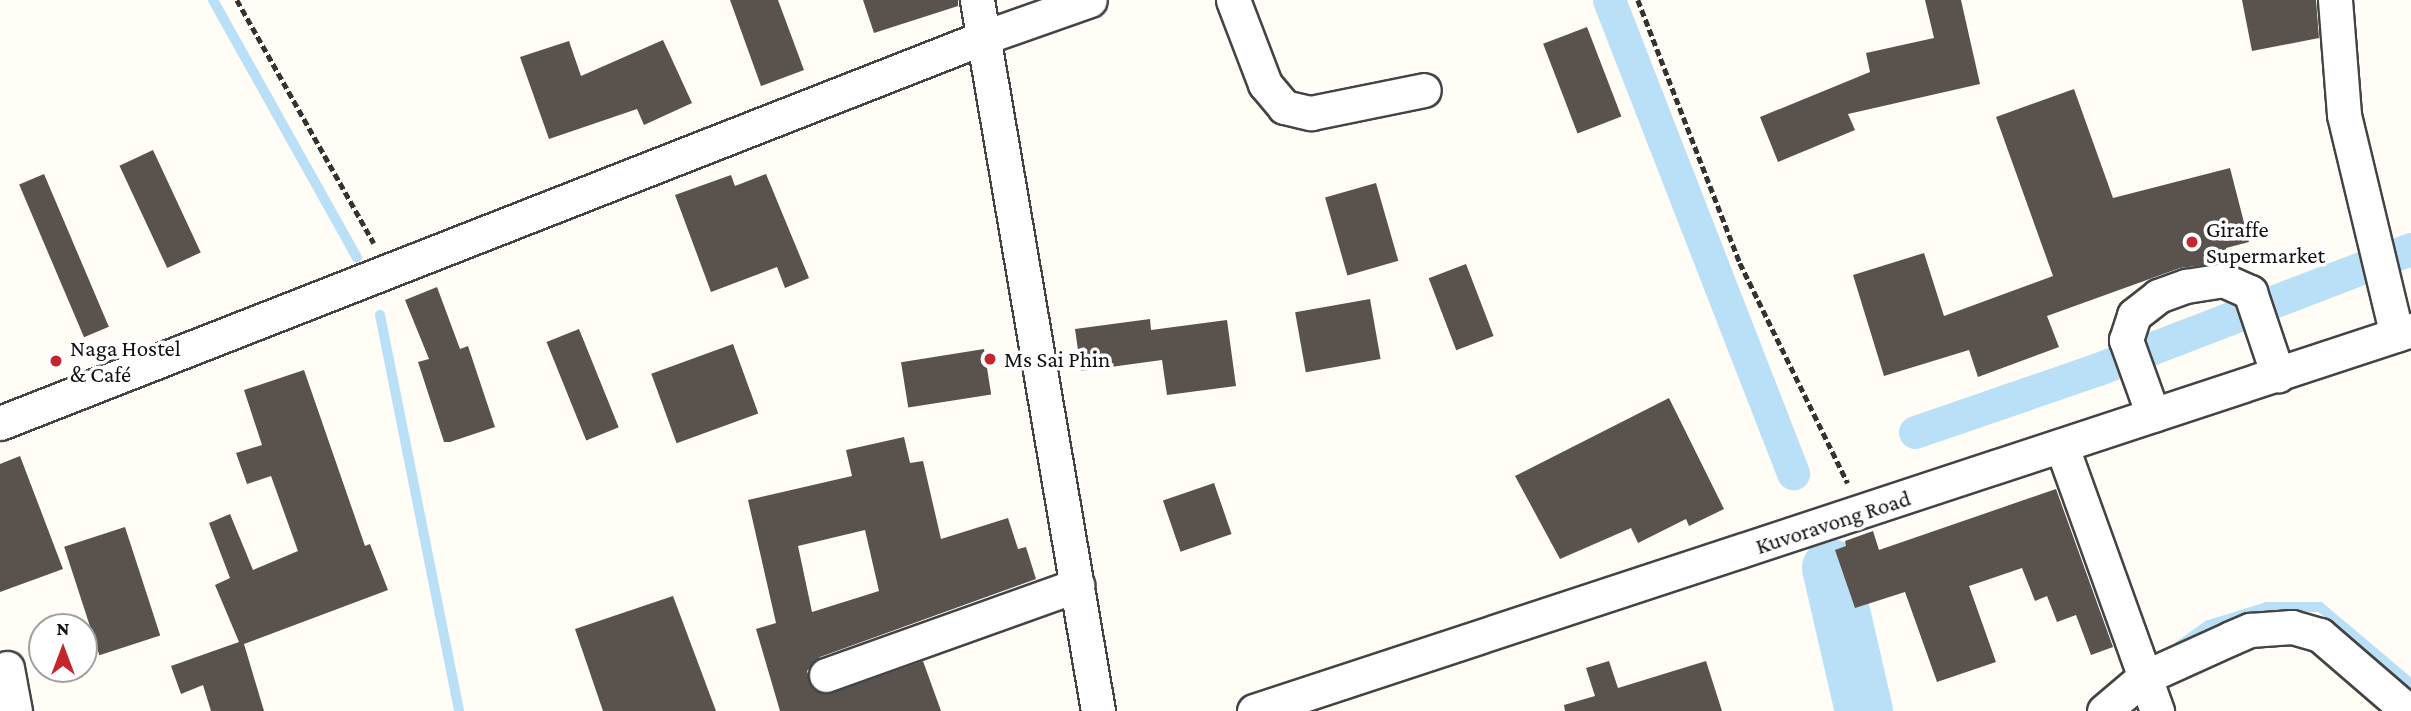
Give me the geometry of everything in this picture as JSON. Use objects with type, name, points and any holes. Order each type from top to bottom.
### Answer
[{"type":"street","points":[[977,0],[1098,711]]},
{"type":"street","points":[[0,423],[985,37],[1090,0]]},
{"type":"street","points":[[1233,0],[1265,84],[1284,107],[1311,113],[1424,90]]},
{"type":"street","points":[[2335,0],[2344,115],[2384,284],[2404,332]]},
{"type":"street","points":[[2151,411],[2126,340],[2134,315],[2158,296],[2223,280],[2250,292],[2275,366]]},
{"type":"street","name":"Kuvoravong Road","points":[[1254,711],[2062,447],[2275,366],[2404,332]]},
{"type":"street","points":[[2062,447],[2157,711]]},
{"type":"street","points":[[826,675],[1077,585]]},
{"type":"street","points":[[2104,711],[2139,665],[2250,630],[2292,626],[2320,635],[2408,711]]},
{"type":"street","points":[[7,668],[15,711]]},
{"type":"path","points":[[237,0],[391,271]]},
{"type":"path","points":[[1638,0],[1740,263],[1862,512]]},
{"type":"building","points":[[730,0],[778,0],[804,70],[761,86]]},
{"type":"building","points":[[863,0],[958,0],[958,6],[874,33]]},
{"type":"building","points":[[1925,0],[1961,0],[1980,84],[1848,114],[1855,130],[1778,162],[1760,117],[1870,72],[1866,53],[1934,38]]},
{"type":"building","points":[[2242,0],[2316,0],[2319,38],[2252,51]]},
{"type":"building","points":[[1587,27],[1621,117],[1578,133],[1543,44]]},
{"type":"building","points":[[663,40],[692,103],[644,125],[637,109],[549,139],[520,57],[569,41],[581,76]]},
{"type":"building","points":[[2074,89],[2113,198],[2230,168],[2249,242],[2226,248],[2230,262],[2180,268],[2047,316],[2059,347],[1978,377],[1969,350],[1884,376],[1853,275],[1924,253],[1944,316],[2053,276],[1996,117]]},
{"type":"building","points":[[153,150],[201,252],[167,268],[119,166]]},
{"type":"building","points":[[44,174],[109,327],[84,337],[19,185]]},
{"type":"building","points":[[766,174],[809,278],[785,288],[777,267],[711,292],[675,195],[731,175],[735,186]]},
{"type":"building","points":[[1376,183],[1398,261],[1347,275],[1325,198]]},
{"type":"building","points":[[1466,264],[1494,336],[1456,350],[1429,278]]},
{"type":"building","points":[[437,287],[460,349],[468,346],[495,427],[450,442],[444,442],[418,362],[429,359],[405,300]]},
{"type":"building","points":[[1370,299],[1381,359],[1306,372],[1295,312]]},
{"type":"building","points":[[1150,319],[1151,330],[1227,320],[1236,386],[1167,395],[1162,360],[1081,371],[1075,329]]},
{"type":"building","points":[[579,329],[619,427],[586,440],[547,342]]},
{"type":"building","points":[[733,344],[758,414],[677,443],[651,374]]},
{"type":"building","points":[[984,349],[991,394],[908,408],[901,362]]},
{"type":"building","points":[[304,370],[365,546],[370,544],[388,590],[244,644],[264,711],[211,711],[203,685],[181,694],[171,666],[239,642],[215,585],[230,578],[209,523],[230,514],[253,570],[298,551],[271,476],[247,484],[236,453],[262,445],[244,390]]},
{"type":"building","points":[[1669,398],[1724,509],[1689,526],[1686,519],[1638,543],[1631,528],[1560,559],[1515,476]]},
{"type":"building","points":[[904,437],[910,463],[923,461],[941,539],[1008,518],[1018,549],[1026,547],[1036,579],[820,657],[807,671],[813,689],[832,693],[923,661],[941,711],[780,711],[756,629],[776,623],[748,500],[852,476],[846,450]],"holes":[[[865,530],[879,591],[812,612],[798,546]]]},
{"type":"building","points":[[20,456],[63,569],[0,592],[0,464]]},
{"type":"building","points":[[1214,483],[1232,534],[1181,552],[1163,501]]},
{"type":"building","points":[[2056,489],[2113,647],[2091,655],[2076,615],[2057,622],[2047,596],[2035,601],[2022,568],[1969,586],[1996,662],[1937,682],[1905,592],[1855,608],[1835,550],[1846,546],[1845,541],[1873,531],[1879,550]]},
{"type":"building","points":[[125,527],[160,635],[99,655],[98,613],[86,613],[64,547]]},
{"type":"building","points":[[673,596],[716,711],[603,711],[575,629]]},
{"type":"building","points":[[1609,661],[1618,688],[1706,661],[1722,711],[1565,711],[1564,705],[1595,696],[1586,668]]},
{"type":"waterway","points":[[213,0],[357,258]]},
{"type":"waterway","points":[[1609,0],[1793,473]]},
{"type":"waterway","points":[[1915,432],[2098,369],[2411,249]]},
{"type":"waterway","points":[[380,315],[459,711]]},
{"type":"waterway","points":[[1831,568],[1864,711]]},
{"type":"waterway","points":[[2180,645],[2209,625],[2267,607],[2320,607],[2411,684]]},
{"type":"place","name":"Giraffe Supermarket","points":[[2192,242]]},
{"type":"place","name":"Ms Sai Phin","points":[[990,359]]},
{"type":"place","name":"Naga Hostel & Café","points":[[56,361]]}]
